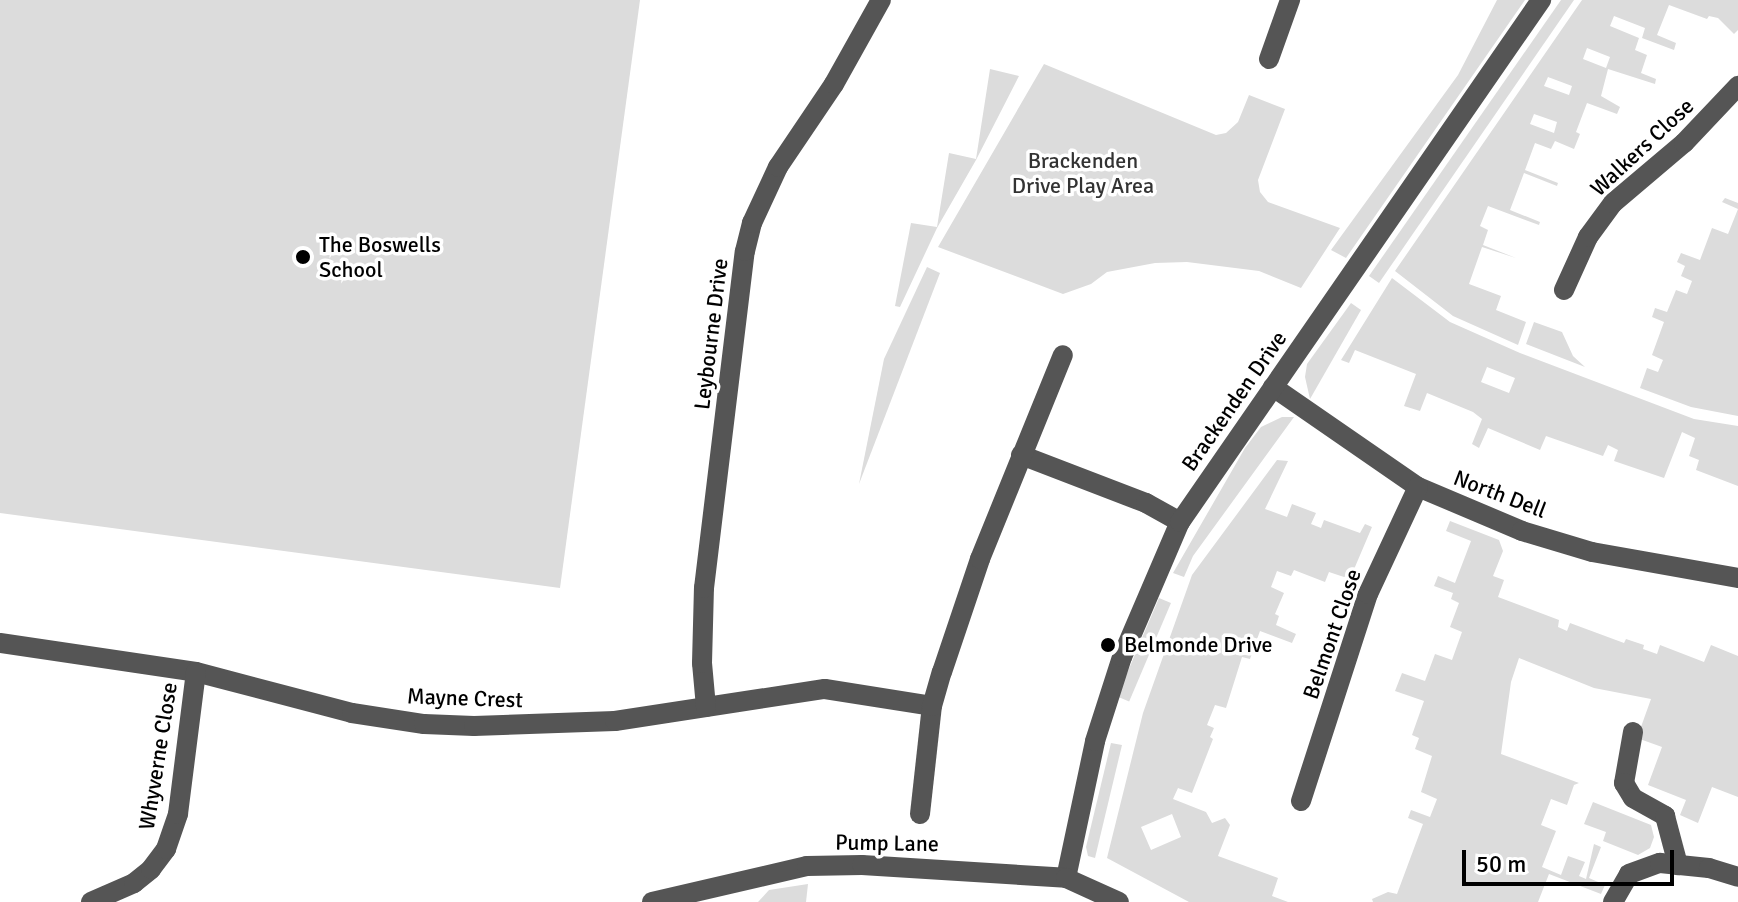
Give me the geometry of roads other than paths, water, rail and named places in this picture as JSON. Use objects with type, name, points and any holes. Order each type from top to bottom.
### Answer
[{"type":"street","name":"Leybourne Drive","points":[[706,707],[701,652],[704,588],[745,251],[752,223],[778,167],[834,84],[881,0]]},
{"type":"street","points":[[1269,59],[1290,0]]},
{"type":"street","name":"Brackenden Drive","points":[[1066,878],[1095,741],[1149,588],[1180,522],[1541,0]]},
{"type":"street","name":"Walkers Close","points":[[1564,290],[1588,237],[1613,203],[1684,143],[1738,86]]},
{"type":"street","points":[[920,814],[932,706],[980,559],[1063,355]]},
{"type":"street","name":"North Dell","points":[[1273,387],[1418,487],[1522,531],[1592,552],[1738,578]]},
{"type":"street","points":[[1021,455],[1146,503],[1180,522]]},
{"type":"street","name":"Belmont Close","points":[[1301,801],[1368,594],[1418,487]]},
{"type":"street","name":"Mayne Crest","points":[[0,643],[196,672],[352,713],[424,724],[474,726],[615,721],[825,689],[932,706]]},
{"type":"street","name":"Whyverne Close","points":[[91,902],[134,883],[166,849],[178,814],[196,672]]},
{"type":"street","points":[[1633,732],[1624,783],[1633,798],[1665,816],[1678,865]]},
{"type":"street","points":[[1613,902],[1629,874],[1660,863],[1709,868],[1738,877]]},
{"type":"street","name":"Pump Lane","points":[[652,902],[720,894],[807,866],[932,867],[1066,878],[1119,902]]},
{"type":"place","name":"The Boswells School","points":[[303,257]]},
{"type":"place","name":"Belmonde Drive","points":[[1108,645]]},
{"type":"park label","name":"Brackenden Drive Play Area","points":[[1083,172]]}]
